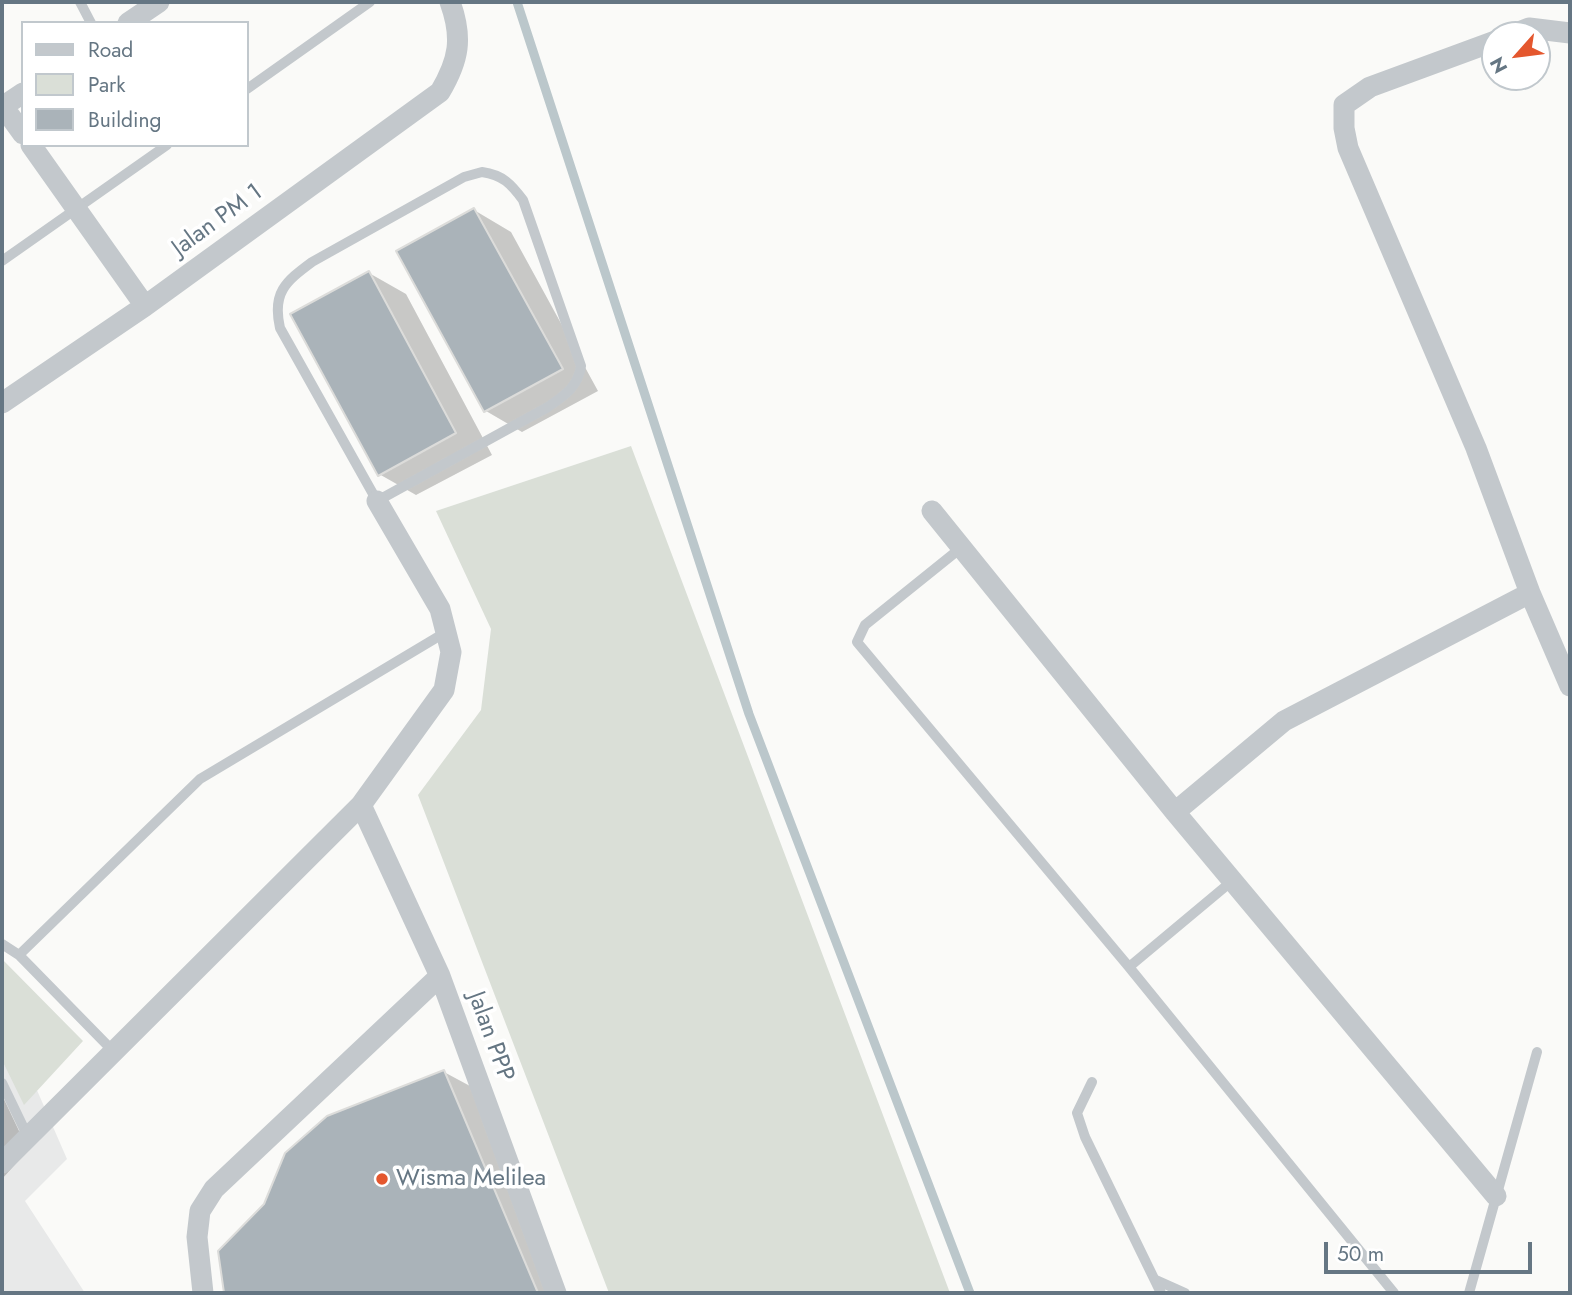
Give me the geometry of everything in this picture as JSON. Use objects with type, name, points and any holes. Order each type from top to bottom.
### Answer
[{"type":"street","points":[[131,21],[159,2]]},
{"type":"street","name":"Jalan PM 1","points":[[2,403],[145,306],[440,92],[453,70],[458,46],[456,18],[450,2]]},
{"type":"street","points":[[1551,31],[1570,33]]},
{"type":"street","points":[[1481,46],[1370,87],[1344,105],[1344,128],[1348,148],[1476,448],[1530,593],[1570,686]]},
{"type":"street","points":[[21,94],[2,106],[21,131]]},
{"type":"street","points":[[32,147],[145,306]]},
{"type":"street","points":[[2,1163],[361,805],[444,690],[451,652],[440,609],[377,501]]},
{"type":"street","points":[[932,510],[1175,812],[1496,1196]]},
{"type":"street","points":[[1175,812],[1284,721],[1530,593]]},
{"type":"street","name":"Jalan PPP","points":[[361,805],[440,976],[555,1293]]},
{"type":"street","points":[[202,1293],[197,1237],[200,1211],[214,1189],[440,976]]},
{"type":"lane","points":[[80,2],[90,21]]},
{"type":"lane","points":[[248,88],[370,2]]},
{"type":"lane","points":[[2,261],[164,147]]},
{"type":"lane","points":[[482,172],[498,174],[523,200],[581,366],[579,380],[548,407],[377,501],[280,328],[276,309],[281,292],[296,274],[312,262],[464,177],[482,172]]},
{"type":"lane","points":[[962,547],[865,625],[857,642],[1129,967],[1394,1293]]},
{"type":"lane","points":[[19,955],[200,779],[447,632]]},
{"type":"lane","points":[[1129,967],[1232,881]]},
{"type":"lane","points":[[2,944],[19,955],[113,1050]]},
{"type":"lane","points":[[1469,1293],[1536,1052]]},
{"type":"lane","points":[[1093,1082],[1077,1113],[1085,1137],[1161,1293]]},
{"type":"lane","points":[[2,1083],[28,1137]]},
{"type":"lane","points":[[1156,1280],[1185,1293]]},
{"type":"shaded area","points":[[2,1010],[67,1159],[25,1201],[85,1293],[2,1293]]},
{"type":"green space","points":[[631,446],[950,1293],[609,1293],[418,795],[481,710],[491,629],[436,511]]},
{"type":"green space","points":[[2,959],[83,1041],[24,1105],[2,1060]]},
{"type":"building","points":[[474,208],[563,369],[484,412],[396,251]]},
{"type":"building","points":[[369,271],[456,433],[378,476],[290,314]]},
{"type":"building","name":"Wisma Melilea","points":[[444,1070],[538,1293],[224,1293],[218,1251],[264,1204],[285,1153],[327,1116]]},
{"type":"waterway","points":[[517,2],[749,714],[970,1293]]},
{"type":"place","name":"Wisma Melilea","points":[[382,1179]]}]
